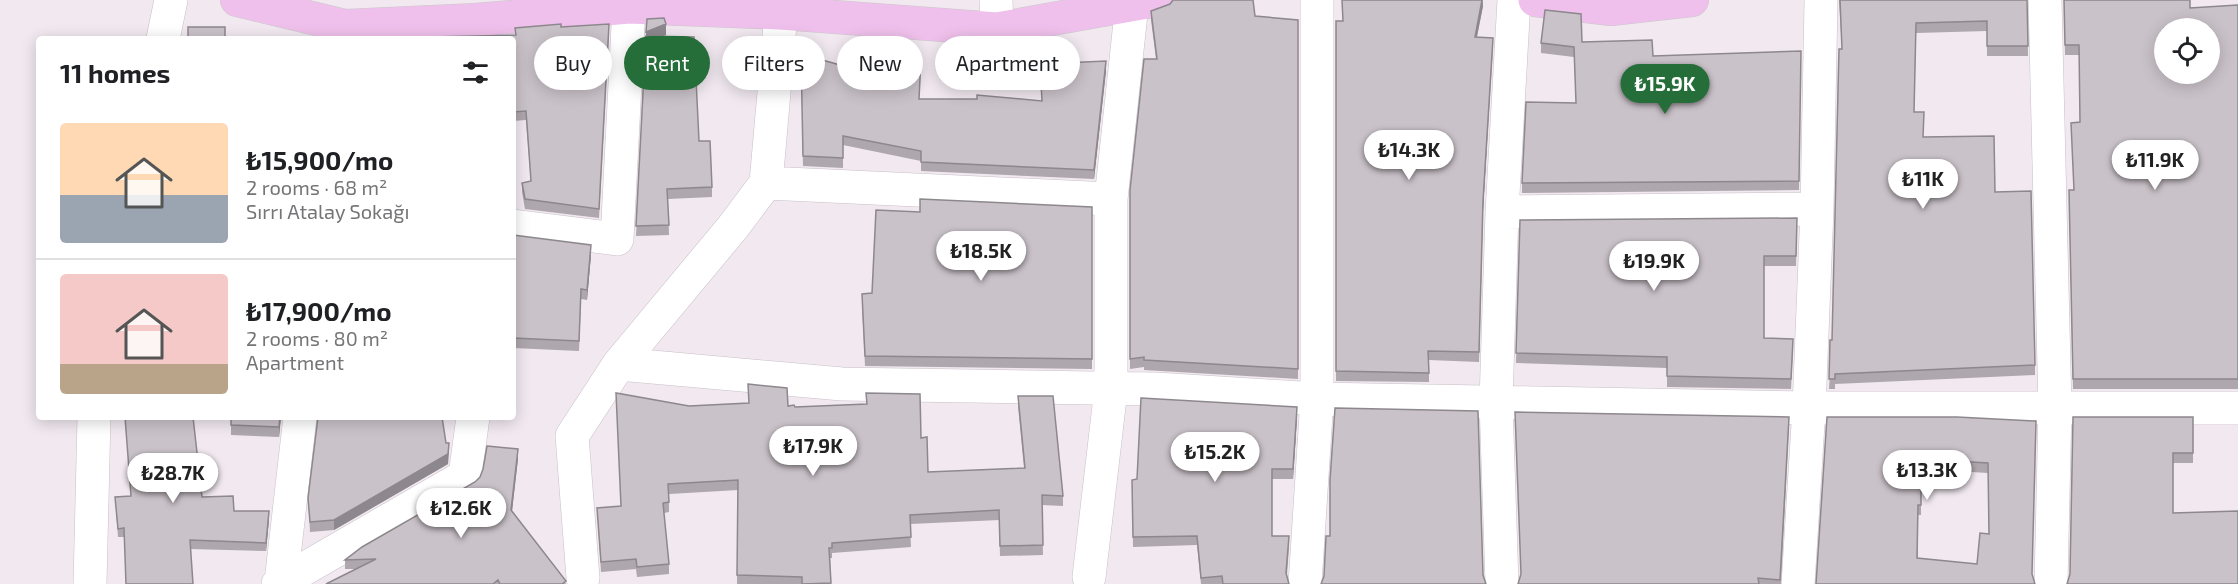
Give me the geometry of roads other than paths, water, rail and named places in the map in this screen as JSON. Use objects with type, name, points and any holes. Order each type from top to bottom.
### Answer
[{"type":"main road","points":[[237,0],[344,33],[469,10],[629,7],[781,13],[997,14],[1145,2]]},
{"type":"main road","points":[[1535,0],[1611,9],[1692,0]]},
{"type":"street","points":[[164,36],[171,0]]},
{"type":"street","points":[[1305,584],[1317,399],[1317,0]]},
{"type":"street","points":[[1502,584],[1496,403],[1502,212],[1514,0]]},
{"type":"street","points":[[1798,584],[1809,408],[1817,209],[1821,0]]},
{"type":"street","points":[[2045,0],[2055,408],[2051,584]]},
{"type":"street","points":[[1089,577],[1111,389],[1111,199],[1145,2]]},
{"type":"street","points":[[516,226],[617,239],[629,7]]},
{"type":"street","points":[[583,578],[573,436],[618,364],[733,227],[766,183],[781,13]]},
{"type":"street","points":[[766,183],[1111,199]]},
{"type":"street","points":[[1502,212],[1817,209]]},
{"type":"street","points":[[618,364],[842,384],[1167,390],[1317,399],[1809,408],[2238,408]]},
{"type":"street","points":[[90,584],[94,420]]},
{"type":"street","points":[[279,583],[300,420]]},
{"type":"street","points":[[279,583],[465,476],[473,420]]}]
